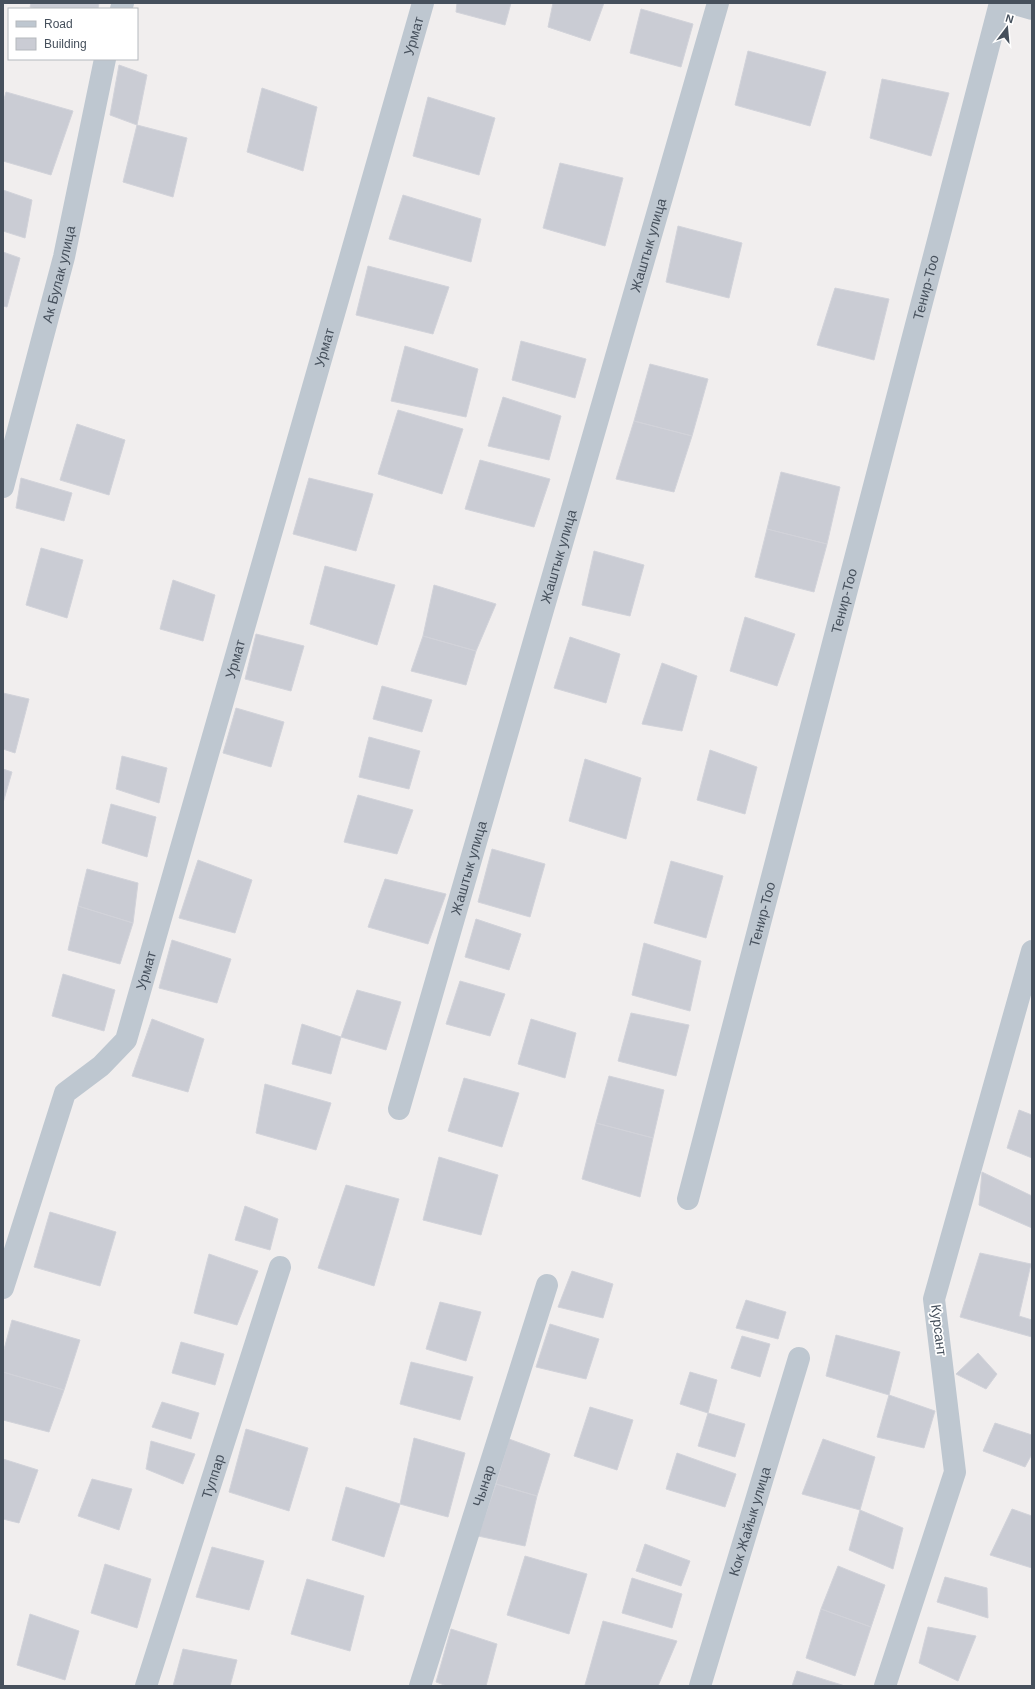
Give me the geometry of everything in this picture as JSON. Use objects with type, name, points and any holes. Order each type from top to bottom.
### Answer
[{"type":"street","name":"Урмат","points":[[3,1288],[65,1093],[101,1066],[126,1040],[423,3]]},
{"type":"street","name":"Жаштык улица","points":[[399,1109],[718,3]]},
{"type":"street","name":"Тенир-Тоо","points":[[688,1199],[1000,3]]},
{"type":"street","points":[[1012,3],[1032,9]]},
{"type":"street","name":"Ак Булак улица","points":[[3,487],[64,257],[105,60]]},
{"type":"street","name":"Курсант","points":[[885,1686],[955,1472],[934,1299],[1032,951]]},
{"type":"street","name":"Тулпар","points":[[146,1686],[280,1267]]},
{"type":"street","name":"Чынар","points":[[420,1686],[547,1285]]},
{"type":"street","name":"Кок Жайык улица","points":[[700,1686],[799,1358]]},
{"type":"building","points":[[31,3],[99,3],[98,8],[30,7]]},
{"type":"building","points":[[457,3],[511,3],[505,25],[456,12]]},
{"type":"building","points":[[553,3],[604,3],[590,41],[548,27]]},
{"type":"building","points":[[641,9],[693,24],[681,67],[630,53]]},
{"type":"building","points":[[748,51],[826,72],[810,126],[735,105]]},
{"type":"building","points":[[119,65],[147,75],[137,125],[110,115]]},
{"type":"building","points":[[882,79],[949,93],[931,156],[870,138]]},
{"type":"building","points":[[262,88],[317,107],[303,171],[247,152]]},
{"type":"building","points":[[6,92],[73,111],[51,175],[3,161],[3,103]]},
{"type":"building","points":[[428,97],[495,118],[479,175],[413,156]]},
{"type":"building","points":[[137,125],[187,138],[173,197],[123,182]]},
{"type":"building","points":[[560,163],[623,178],[605,246],[543,228]]},
{"type":"building","points":[[3,190],[32,200],[25,238],[3,231]]},
{"type":"building","points":[[403,195],[481,219],[471,262],[389,239]]},
{"type":"building","points":[[678,226],[742,243],[729,298],[666,282]]},
{"type":"building","points":[[3,252],[20,258],[7,307],[3,306]]},
{"type":"building","points":[[368,266],[449,287],[433,334],[356,315]]},
{"type":"building","points":[[835,288],[889,299],[874,360],[817,345]]},
{"type":"building","points":[[521,341],[586,359],[575,398],[512,380]]},
{"type":"building","points":[[405,346],[478,369],[466,417],[391,401]]},
{"type":"building","points":[[650,364],[708,379],[692,436],[634,421]]},
{"type":"building","points":[[503,397],[561,416],[549,460],[488,446]]},
{"type":"building","points":[[398,410],[463,429],[442,494],[378,474]]},
{"type":"building","points":[[634,421],[692,436],[674,492],[616,479]]},
{"type":"building","points":[[77,424],[125,440],[109,495],[60,480]]},
{"type":"building","points":[[480,460],[550,479],[534,527],[465,509]]},
{"type":"building","points":[[781,472],[840,487],[827,544],[767,529]]},
{"type":"building","points":[[21,478],[72,493],[64,521],[16,508]]},
{"type":"building","points":[[309,478],[373,494],[356,551],[293,534]]},
{"type":"building","points":[[767,529],[827,544],[814,592],[755,577]]},
{"type":"building","points":[[41,548],[83,560],[67,618],[26,605]]},
{"type":"building","points":[[594,551],[644,565],[630,616],[582,605]]},
{"type":"building","points":[[325,566],[395,585],[377,645],[310,624]]},
{"type":"building","points":[[173,580],[215,595],[203,641],[160,629]]},
{"type":"building","points":[[434,585],[496,604],[476,651],[423,636]]},
{"type":"building","points":[[745,617],[795,634],[777,686],[730,671]]},
{"type":"building","points":[[256,634],[304,646],[291,691],[245,679]]},
{"type":"building","points":[[423,636],[476,651],[466,685],[411,671]]},
{"type":"building","points":[[570,637],[620,654],[606,703],[554,688]]},
{"type":"building","points":[[662,663],[697,676],[682,731],[642,724]]},
{"type":"building","points":[[382,686],[432,700],[422,732],[373,719]]},
{"type":"building","points":[[3,693],[29,699],[15,753],[3,749]]},
{"type":"building","points":[[236,708],[284,722],[271,767],[223,753]]},
{"type":"building","points":[[369,737],[420,751],[409,789],[359,777]]},
{"type":"building","points":[[710,750],[757,767],[745,814],[697,800]]},
{"type":"building","points":[[122,756],[167,768],[159,803],[116,789]]},
{"type":"building","points":[[585,759],[641,778],[626,839],[569,821]]},
{"type":"building","points":[[3,769],[12,772],[3,803]]},
{"type":"building","points":[[358,795],[413,810],[397,854],[344,842]]},
{"type":"building","points":[[111,804],[156,817],[147,857],[102,843]]},
{"type":"building","points":[[492,849],[545,864],[530,917],[478,902]]},
{"type":"building","points":[[198,860],[252,880],[235,933],[179,918]]},
{"type":"building","points":[[671,861],[723,876],[706,938],[654,923]]},
{"type":"building","points":[[87,869],[138,883],[133,923],[78,906]]},
{"type":"building","points":[[385,879],[446,894],[428,944],[368,927]]},
{"type":"building","points":[[78,906],[133,923],[120,964],[68,950]]},
{"type":"building","points":[[476,919],[521,934],[509,970],[465,957]]},
{"type":"building","points":[[172,940],[231,959],[217,1003],[159,988]]},
{"type":"building","points":[[644,943],[701,961],[690,1011],[632,995]]},
{"type":"building","points":[[63,974],[115,990],[104,1031],[52,1016]]},
{"type":"building","points":[[460,981],[505,994],[490,1036],[446,1024]]},
{"type":"building","points":[[357,990],[401,1002],[386,1050],[341,1037]]},
{"type":"building","points":[[631,1013],[689,1025],[676,1076],[618,1061]]},
{"type":"building","points":[[152,1019],[204,1039],[188,1092],[132,1076]]},
{"type":"building","points":[[531,1019],[576,1033],[565,1078],[518,1064]]},
{"type":"building","points":[[302,1024],[341,1037],[331,1074],[292,1064]]},
{"type":"building","points":[[609,1076],[664,1090],[653,1138],[596,1123]]},
{"type":"building","points":[[464,1078],[519,1093],[502,1147],[448,1131]]},
{"type":"building","points":[[265,1084],[331,1103],[316,1150],[256,1133]]},
{"type":"building","points":[[1019,1110],[1032,1115],[1032,1158],[1007,1148]]},
{"type":"building","points":[[596,1123],[653,1138],[640,1197],[582,1179]]},
{"type":"building","points":[[439,1157],[498,1175],[481,1235],[423,1220]]},
{"type":"building","points":[[982,1172],[1032,1196],[1032,1228],[979,1205]]},
{"type":"building","points":[[346,1185],[399,1199],[374,1286],[318,1268]]},
{"type":"building","points":[[245,1206],[278,1219],[270,1250],[235,1240]]},
{"type":"building","points":[[50,1212],[116,1232],[100,1286],[34,1267]]},
{"type":"building","points":[[980,1253],[1031,1264],[1019,1316],[1032,1320],[1032,1337],[960,1317]]},
{"type":"building","points":[[209,1254],[258,1271],[237,1325],[194,1313]]},
{"type":"building","points":[[572,1271],[613,1284],[603,1318],[558,1307]]},
{"type":"building","points":[[746,1300],[786,1312],[778,1339],[736,1328]]},
{"type":"building","points":[[440,1302],[481,1312],[466,1361],[426,1349]]},
{"type":"building","points":[[12,1320],[80,1340],[64,1390],[3,1372],[3,1353]]},
{"type":"building","points":[[550,1324],[599,1339],[586,1379],[536,1367]]},
{"type":"building","points":[[836,1335],[900,1352],[889,1395],[826,1376]]},
{"type":"building","points":[[742,1336],[770,1344],[760,1377],[731,1368]]},
{"type":"building","points":[[181,1342],[224,1354],[215,1385],[172,1373]]},
{"type":"building","points":[[978,1353],[997,1374],[986,1389],[956,1374]]},
{"type":"building","points":[[411,1362],[473,1377],[460,1420],[400,1404]]},
{"type":"building","points":[[3,1372],[64,1390],[49,1432],[3,1420]]},
{"type":"building","points":[[690,1372],[717,1380],[708,1413],[680,1404]]},
{"type":"building","points":[[889,1395],[935,1411],[924,1448],[877,1437]]},
{"type":"building","points":[[162,1402],[199,1413],[191,1439],[152,1427]]},
{"type":"building","points":[[590,1407],[633,1420],[617,1470],[574,1456]]},
{"type":"building","points":[[708,1413],[745,1424],[735,1457],[698,1446]]},
{"type":"building","points":[[995,1423],[1032,1435],[1032,1454],[1025,1467],[983,1451]]},
{"type":"building","points":[[246,1429],[308,1448],[289,1511],[229,1492]]},
{"type":"building","points":[[414,1438],[465,1453],[448,1517],[400,1504]]},
{"type":"building","points":[[509,1439],[550,1454],[537,1496],[496,1484]]},
{"type":"building","points":[[823,1439],[875,1457],[860,1510],[802,1494]]},
{"type":"building","points":[[151,1441],[195,1454],[183,1484],[146,1469]]},
{"type":"building","points":[[677,1453],[736,1474],[725,1507],[666,1489]]},
{"type":"building","points":[[3,1459],[38,1470],[19,1523],[3,1519]]},
{"type":"building","points":[[92,1479],[132,1489],[119,1530],[78,1516]]},
{"type":"building","points":[[496,1484],[537,1496],[525,1546],[478,1536]]},
{"type":"building","points":[[346,1487],[400,1504],[384,1557],[332,1540]]},
{"type":"building","points":[[1012,1509],[1032,1516],[1032,1568],[990,1555]]},
{"type":"building","points":[[860,1510],[903,1528],[893,1569],[849,1550]]},
{"type":"building","points":[[645,1544],[690,1561],[681,1586],[636,1571]]},
{"type":"building","points":[[212,1547],[264,1561],[249,1610],[196,1597]]},
{"type":"building","points":[[525,1556],[587,1574],[569,1634],[507,1615]]},
{"type":"building","points":[[105,1564],[151,1579],[137,1628],[91,1613]]},
{"type":"building","points":[[838,1566],[885,1585],[871,1627],[821,1609]]},
{"type":"building","points":[[945,1577],[987,1588],[988,1618],[937,1602]]},
{"type":"building","points":[[632,1578],[682,1594],[672,1628],[622,1613]]},
{"type":"building","points":[[307,1579],[364,1596],[350,1651],[291,1634]]},
{"type":"building","points":[[821,1609],[871,1627],[855,1676],[806,1658]]},
{"type":"building","points":[[30,1614],[79,1631],[65,1680],[17,1665]]},
{"type":"building","points":[[603,1621],[677,1641],[658,1686],[585,1685]]},
{"type":"building","points":[[928,1627],[976,1636],[958,1681],[919,1663]]},
{"type":"building","points":[[451,1629],[497,1644],[486,1686],[447,1686],[436,1682]]},
{"type":"building","points":[[183,1649],[237,1660],[230,1686],[173,1686]]},
{"type":"building","points":[[797,1671],[845,1686],[792,1686]]}]
